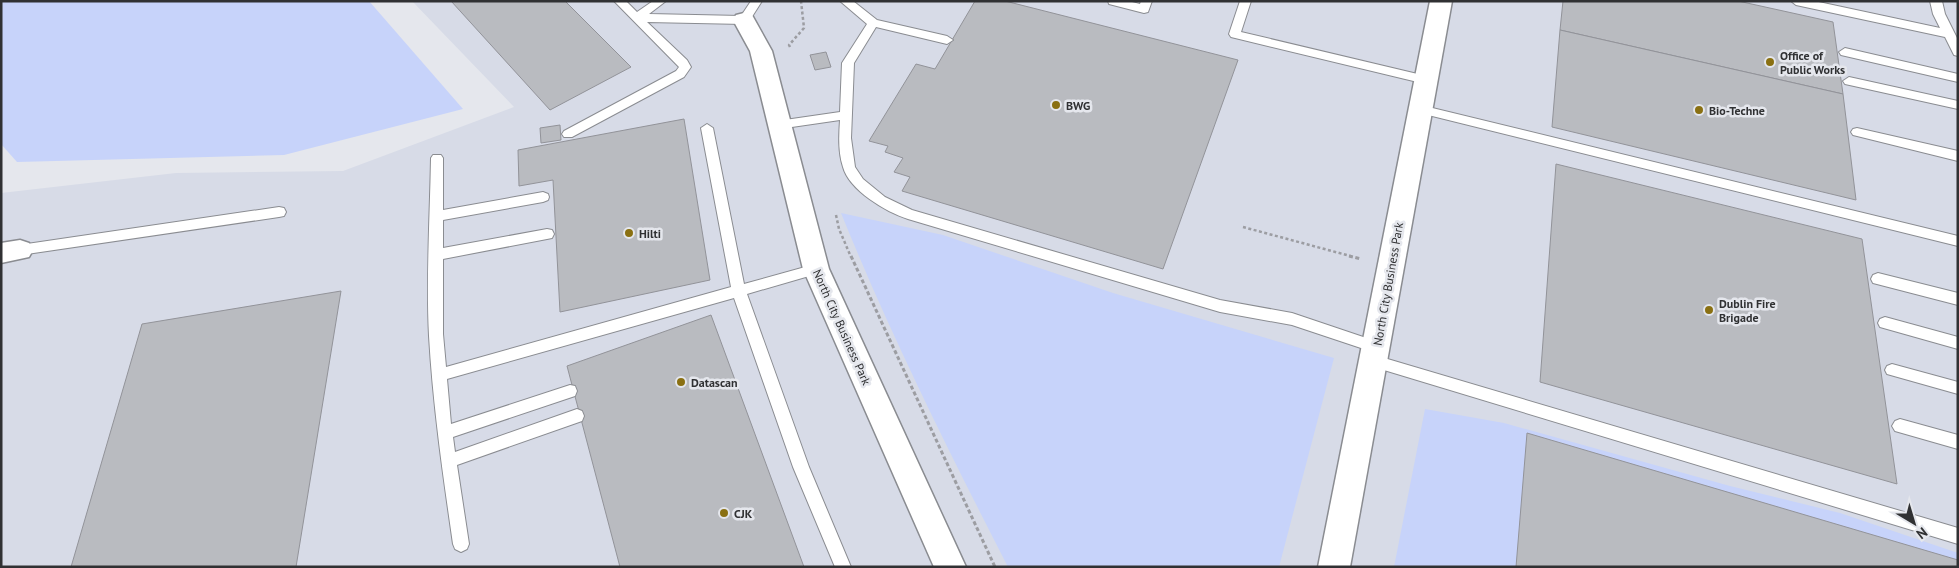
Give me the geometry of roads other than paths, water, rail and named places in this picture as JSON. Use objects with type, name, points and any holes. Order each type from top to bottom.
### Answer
[{"type":"street","name":"North City Business Park","points":[[1334,567],[1441,1]]},
{"type":"street","name":"North City Business Park","points":[[750,10],[816,269],[947,566]]},
{"type":"lane","points":[[568,134],[680,74],[685,68],[683,63],[619,1]]},
{"type":"lane","points":[[636,18],[661,1]]},
{"type":"lane","points":[[845,1],[873,23],[947,40]]},
{"type":"lane","points":[[1113,1],[1144,9],[1147,1]]},
{"type":"lane","points":[[1246,1],[1235,34],[1426,80]]},
{"type":"lane","points":[[1796,1],[1949,34]]},
{"type":"lane","points":[[1936,1],[1939,14],[1958,52]]},
{"type":"lane","points":[[636,18],[750,10]]},
{"type":"lane","points":[[873,23],[848,63],[845,138],[850,168],[858,182],[880,200],[908,214],[1220,306],[1292,319],[1375,354],[1958,536]]},
{"type":"lane","points":[[1845,52],[1958,78]]},
{"type":"lane","points":[[1849,80],[1958,106]]},
{"type":"lane","points":[[1420,109],[1958,242]]},
{"type":"lane","points":[[778,125],[846,115]]},
{"type":"lane","points":[[708,128],[740,292],[801,466],[843,567]]},
{"type":"lane","points":[[1857,132],[1958,156]]},
{"type":"lane","points":[[436,158],[436,334],[445,433],[461,544]]},
{"type":"lane","points":[[436,216],[543,198]]},
{"type":"lane","points":[[11,251],[279,212]]},
{"type":"lane","points":[[436,255],[547,234]]},
{"type":"lane","points":[[440,375],[740,292],[816,269]]},
{"type":"lane","points":[[1878,280],[1958,299]]},
{"type":"lane","points":[[1885,323],[1958,343]]},
{"type":"lane","points":[[1892,370],[1958,388]]},
{"type":"lane","points":[[445,433],[570,391]]},
{"type":"lane","points":[[449,461],[577,416]]},
{"type":"lane","points":[[1900,426],[1958,442]]},
{"type":"place","name":"Office of Public Works","points":[[1770,62]]},
{"type":"place","name":"BWG","points":[[1056,105]]},
{"type":"place","name":"Bio-Techne","points":[[1699,110]]},
{"type":"place","name":"Hilti","points":[[629,233]]},
{"type":"place","name":"Dublin Fire Brigade","points":[[1709,310]]},
{"type":"place","name":"Datascan","points":[[681,382]]},
{"type":"place","name":"CJK","points":[[724,513]]}]
